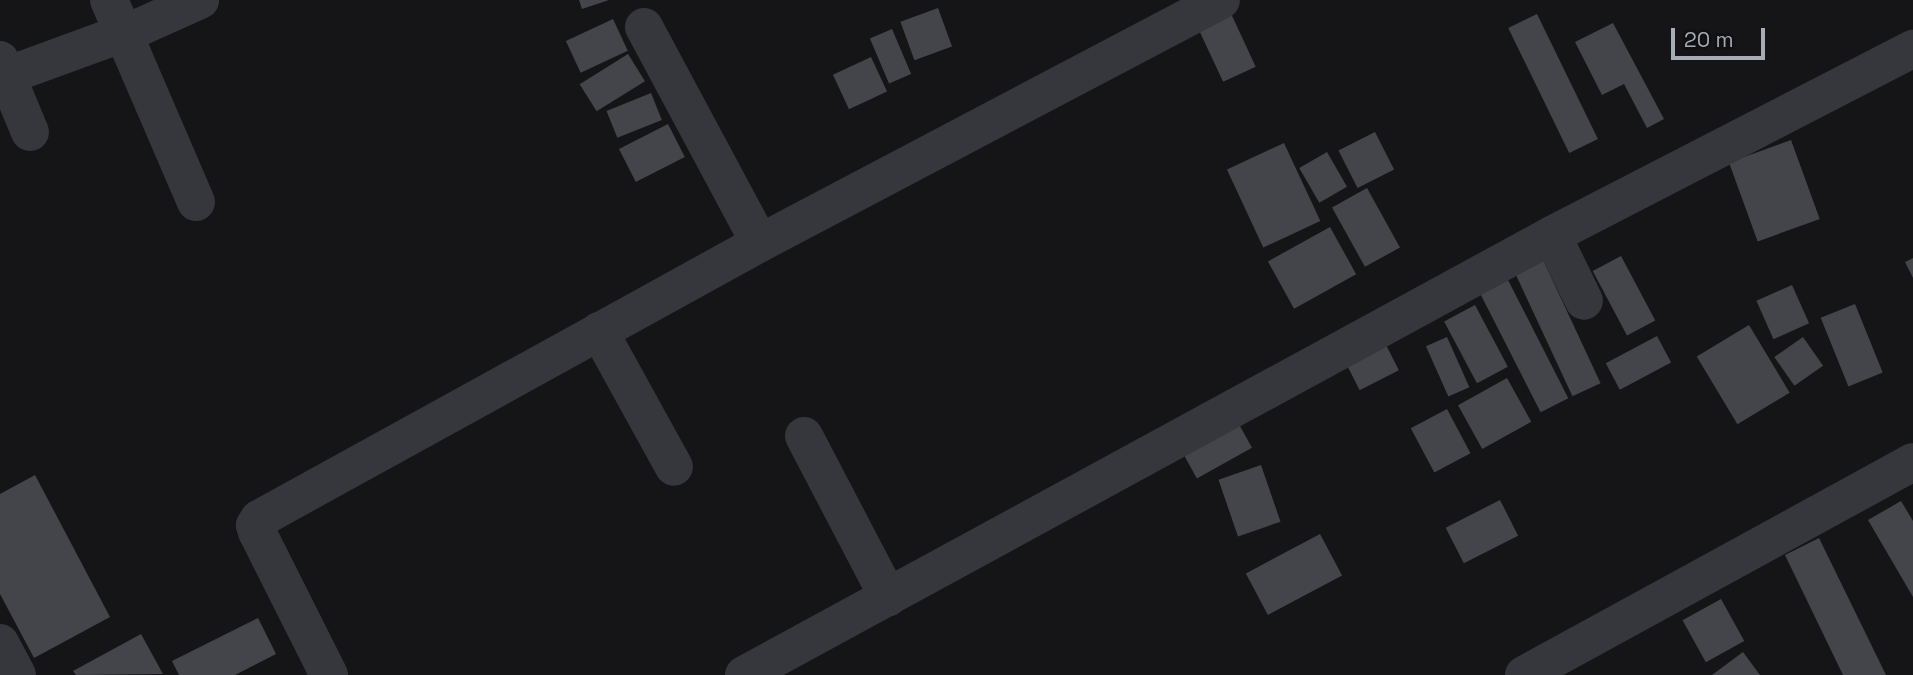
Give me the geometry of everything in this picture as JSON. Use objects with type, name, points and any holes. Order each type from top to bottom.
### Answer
[{"type":"street","points":[[30,132],[3,68],[117,16],[200,0]]},
{"type":"street","points":[[328,675],[255,525],[271,513],[760,243],[1221,0]]},
{"type":"street","points":[[117,16],[196,202]]},
{"type":"street","points":[[644,27],[760,243]]},
{"type":"street","points":[[744,675],[1552,235],[1913,49]]},
{"type":"street","points":[[1552,235],[1584,301]]},
{"type":"street","points":[[599,331],[674,467]]},
{"type":"street","points":[[804,436],[888,597]]},
{"type":"street","points":[[1524,675],[1913,462]]},
{"type":"street","points":[[0,643],[17,675]]},
{"type":"building","points":[[579,0],[609,0],[582,9]]},
{"type":"building","points":[[1227,5],[1256,67],[1223,82],[1194,20]]},
{"type":"building","points":[[938,8],[952,47],[914,60],[900,22]]},
{"type":"building","points":[[1537,14],[1598,139],[1569,153],[1508,28]]},
{"type":"building","points":[[613,19],[628,51],[581,73],[566,41]]},
{"type":"building","points":[[1613,23],[1664,119],[1647,128],[1624,84],[1602,95],[1575,42]]},
{"type":"building","points":[[892,29],[911,74],[889,83],[870,38]]},
{"type":"building","points":[[628,54],[645,81],[597,111],[580,84]]},
{"type":"building","points":[[871,57],[887,91],[849,109],[833,75]]},
{"type":"building","points":[[651,93],[662,120],[617,138],[606,111]]},
{"type":"building","points":[[668,124],[685,157],[636,182],[619,149]]},
{"type":"building","points":[[1375,132],[1394,169],[1358,188],[1338,151]]},
{"type":"building","points":[[1791,140],[1820,219],[1758,242],[1729,163]]},
{"type":"building","points":[[1284,143],[1320,221],[1263,248],[1227,170]]},
{"type":"building","points":[[1327,152],[1347,187],[1319,203],[1299,168]]},
{"type":"building","points":[[1367,188],[1400,247],[1365,267],[1332,207]]},
{"type":"building","points":[[1330,227],[1356,274],[1294,309],[1268,261]]},
{"type":"building","points":[[1538,249],[1601,383],[1572,396],[1510,262]]},
{"type":"building","points":[[1621,256],[1655,320],[1627,335],[1593,271]]},
{"type":"building","points":[[1913,258],[1913,278],[1905,262]]},
{"type":"building","points":[[1507,278],[1568,398],[1541,412],[1479,292]]},
{"type":"building","points":[[1792,285],[1809,323],[1773,339],[1756,301]]},
{"type":"building","points":[[1855,304],[1883,373],[1848,386],[1821,318]]},
{"type":"building","points":[[1475,305],[1508,367],[1477,383],[1444,321]]},
{"type":"building","points":[[1749,325],[1790,393],[1737,424],[1697,356]]},
{"type":"building","points":[[1657,336],[1671,362],[1620,390],[1606,363]]},
{"type":"building","points":[[1447,337],[1469,387],[1448,397],[1426,346]]},
{"type":"building","points":[[1803,337],[1823,366],[1794,386],[1774,357]]},
{"type":"building","points":[[1383,339],[1399,370],[1360,390],[1344,359]]},
{"type":"building","points":[[1507,378],[1531,422],[1482,449],[1458,405]]},
{"type":"building","points":[[1447,409],[1470,453],[1434,472],[1411,428]]},
{"type":"building","points":[[1236,419],[1252,448],[1197,478],[1181,450]]},
{"type":"building","points":[[1261,465],[1281,522],[1238,536],[1218,480]]},
{"type":"building","points":[[35,475],[110,617],[34,658],[0,594],[0,494]]},
{"type":"building","points":[[1500,500],[1518,536],[1464,563],[1446,528]]},
{"type":"building","points":[[1901,501],[1913,521],[1913,597],[1868,520]]},
{"type":"building","points":[[1320,534],[1342,575],[1268,615],[1246,573]]},
{"type":"building","points":[[1819,538],[1886,675],[1843,675],[1785,555]]},
{"type":"building","points":[[1721,599],[1744,641],[1706,662],[1683,620]]},
{"type":"building","points":[[258,618],[276,654],[235,675],[179,675],[172,661]]},
{"type":"building","points":[[141,634],[163,674],[76,675],[73,671]]},
{"type":"building","points":[[1743,652],[1760,675],[1712,675]]}]
